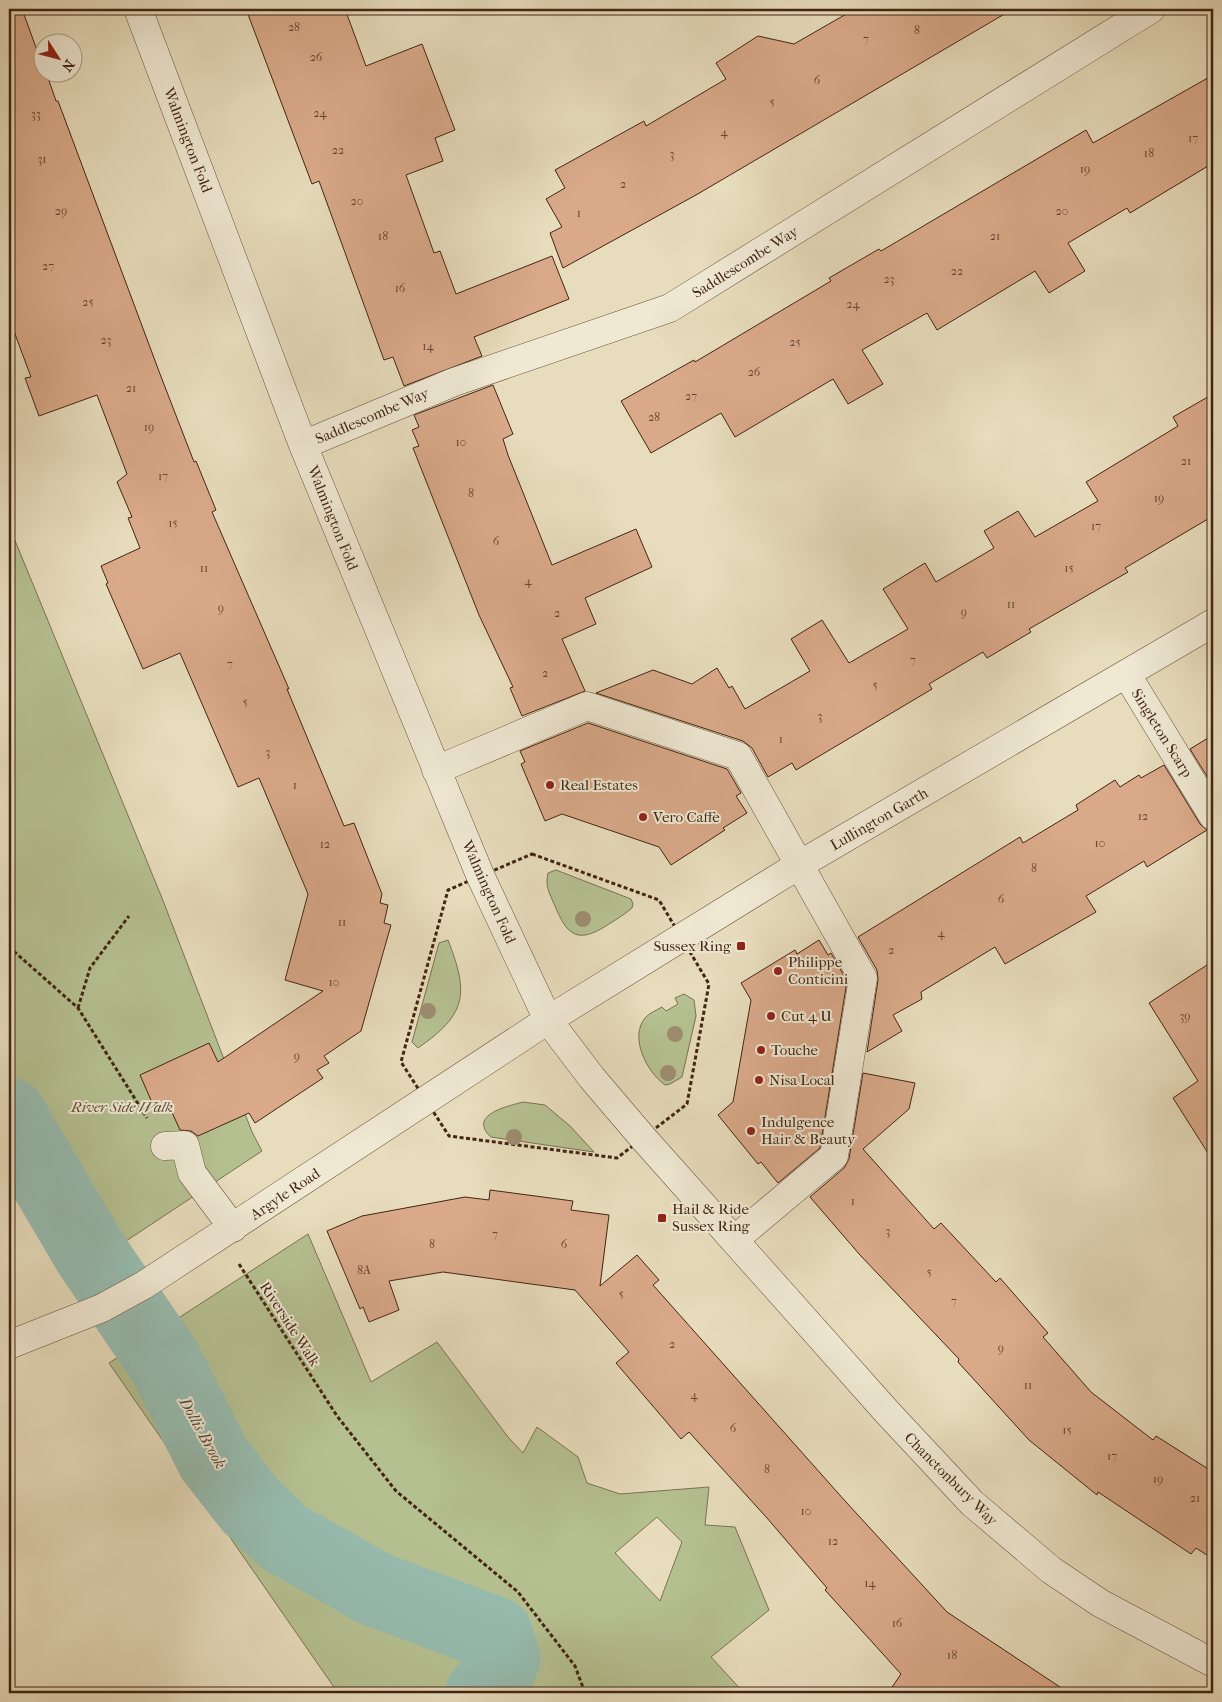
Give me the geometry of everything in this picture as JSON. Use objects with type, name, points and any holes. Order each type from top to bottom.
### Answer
[{"type":"street","name":"Walmington Fold","points":[[138,9],[304,445],[480,875],[548,1020]]},
{"type":"street","name":"Saddlescombe Way","points":[[304,445],[454,382],[670,308],[1151,9]]},
{"type":"street","name":"Lullington Garth","points":[[548,1020],[799,865],[1127,676],[1213,623]]},
{"type":"street","name":"Singleton Scarp","points":[[1127,676],[1213,816]]},
{"type":"street","points":[[436,770],[587,706],[738,756],[863,978],[834,1156],[734,1240],[637,1131],[548,1020]]},
{"type":"street","name":"Argyle Road","points":[[9,1345],[102,1308],[139,1288],[548,1020]]},
{"type":"street","points":[[165,1146],[185,1145],[192,1173],[224,1234]]},
{"type":"street","name":"Chanctonbury Way","points":[[734,1240],[887,1412],[972,1503],[1014,1541],[1051,1570],[1100,1603],[1213,1663]]},
{"type":"path","points":[[78,1008],[90,968],[129,916]]},
{"type":"path","points":[[9,947],[78,1008],[165,1146]]},
{"type":"path","name":"Riverside Walk","points":[[224,1234],[244,1274],[337,1416],[396,1491],[518,1592],[575,1666],[585,1693]]},
{"type":"green space","name":"River Side Walk","points":[[9,526],[162,898],[252,1132],[262,1151],[111,1251],[69,1269],[9,1158]]},
{"type":"green space","points":[[556,870],[631,899],[632,908],[596,931],[587,935],[574,934],[559,916],[548,890],[548,873]]},
{"type":"green space","points":[[448,940],[459,975],[461,989],[459,1002],[455,1013],[446,1024],[418,1048],[412,1042],[439,943]]},
{"type":"green space","points":[[684,994],[694,1000],[696,1016],[682,1077],[665,1085],[652,1072],[642,1054],[639,1035],[645,1018],[662,1007],[666,1011],[678,1004],[675,998]]},
{"type":"green space","points":[[523,1102],[545,1105],[570,1126],[594,1152],[491,1137],[485,1129],[484,1123],[487,1117],[500,1109]]},
{"type":"green space","points":[[308,1234],[371,1382],[437,1342],[508,1437],[523,1453],[537,1427],[578,1457],[587,1483],[620,1494],[709,1487],[705,1525],[735,1527],[769,1610],[711,1657],[744,1693],[338,1693],[109,1363]],"holes":[[[657,1517],[682,1542],[660,1601],[615,1553]]]},
{"type":"building","points":[[9,9],[22,9],[32,36],[32,82],[49,82],[56,101],[58,101],[160,374],[194,462],[196,461],[216,510],[212,512],[289,689],[287,689],[344,826],[354,823],[382,894],[380,903],[388,905],[384,923],[391,925],[361,1031],[324,1056],[329,1063],[317,1070],[323,1078],[255,1123],[249,1113],[198,1136],[191,1131],[180,1130],[170,1108],[157,1114],[140,1075],[209,1043],[218,1062],[323,991],[285,980],[308,894],[259,778],[238,787],[180,653],[143,669],[106,584],[108,583],[101,566],[140,548],[128,518],[132,517],[117,482],[127,474],[97,395],[39,416],[25,378],[31,377],[9,318]]},
{"type":"building","points":[[246,9],[345,9],[366,66],[422,44],[455,130],[435,138],[443,161],[406,175],[434,253],[440,251],[456,294],[552,256],[569,299],[474,337],[482,356],[404,386],[393,357],[384,360],[319,181],[312,184]]},
{"type":"building","points":[[855,9],[1013,9],[696,195],[563,268],[550,233],[562,227],[546,199],[565,188],[555,170],[644,121],[646,126],[726,79],[716,63],[758,36],[794,44]]},
{"type":"building","points":[[1213,75],[1213,163],[1130,213],[1127,208],[1068,243],[1085,271],[1049,293],[1035,271],[937,330],[927,313],[862,350],[883,384],[848,404],[833,379],[735,437],[721,413],[651,453],[621,401],[694,360],[695,362],[831,281],[829,278],[879,249],[881,251],[1086,130],[1093,143]]},
{"type":"building","points":[[493,385],[513,434],[503,439],[508,455],[552,565],[636,529],[652,567],[585,598],[596,624],[562,639],[585,691],[522,716],[510,688],[513,687],[479,615],[413,448],[419,446],[412,430],[419,427],[414,415]]},
{"type":"building","points":[[1213,394],[1213,516],[1125,568],[1128,572],[1029,629],[1031,632],[987,658],[983,652],[929,684],[932,689],[796,770],[792,763],[768,777],[752,748],[743,741],[596,693],[653,670],[692,684],[717,668],[729,688],[732,686],[745,709],[810,671],[791,639],[822,620],[849,663],[908,629],[883,589],[925,563],[936,582],[994,548],[984,531],[1018,511],[1035,537],[1098,501],[1086,482],[1178,426],[1173,417]]},
{"type":"building","points":[[588,723],[727,769],[741,793],[736,796],[747,813],[723,828],[725,830],[671,865],[659,847],[562,814],[545,821],[521,764],[525,762],[520,751]]},
{"type":"building","points":[[1213,735],[1213,786],[1190,749]]},
{"type":"building","points":[[1164,765],[1200,824],[1207,830],[1147,867],[1144,861],[1086,896],[1096,912],[1005,964],[995,947],[921,992],[922,999],[893,1015],[902,1031],[867,1052],[878,980],[877,970],[858,937],[1020,837],[1023,843],[1078,810],[1076,805],[1115,780],[1120,787],[1139,775],[1141,778]]},
{"type":"building","points":[[819,940],[828,955],[831,953],[847,981],[820,1148],[778,1183],[761,1162],[758,1164],[718,1115],[733,1102],[751,1000],[741,983],[795,950],[797,954]]},
{"type":"building","points":[[1213,961],[1213,1161],[1173,1098],[1198,1081],[1149,1003]]},
{"type":"building","points":[[863,1073],[915,1083],[909,1109],[863,1149],[934,1229],[941,1223],[996,1282],[1000,1278],[1048,1333],[1043,1337],[1091,1392],[1153,1440],[1156,1436],[1213,1472],[1213,1559],[1196,1548],[1191,1554],[1098,1492],[1097,1495],[1029,1440],[958,1362],[959,1359],[860,1255],[810,1197],[844,1168],[849,1159]]},
{"type":"building","points":[[490,1190],[573,1201],[571,1210],[609,1215],[600,1286],[637,1255],[659,1280],[653,1285],[846,1502],[947,1612],[1069,1693],[888,1693],[901,1674],[825,1590],[827,1588],[767,1518],[689,1432],[681,1439],[616,1363],[629,1352],[575,1290],[443,1272],[389,1281],[399,1310],[369,1322],[363,1307],[360,1309],[327,1231],[362,1216],[465,1197],[489,1200]]},
{"type":"waterway","name":"Dollis Brook","points":[[9,1115],[91,1254],[165,1362],[214,1459],[250,1505],[283,1537],[375,1589],[495,1634],[503,1659],[490,1688],[483,1693]]},
{"type":"place","name":"Real Estates","points":[[550,785]]},
{"type":"place","name":"Vero Caffe","points":[[643,817]]},
{"type":"place","name":"Sussex Ring","points":[[741,946]]},
{"type":"place","name":"Philippe Conticini","points":[[778,971]]},
{"type":"place","name":"Cut 4 U","points":[[771,1016]]},
{"type":"place","name":"Touche","points":[[761,1050]]},
{"type":"place","name":"Nisa Local","points":[[759,1080]]},
{"type":"place","name":"Indulgence Hair & Beauty","points":[[751,1131]]},
{"type":"place","name":"Hail & Ride Sussex Ring","points":[[662,1218]]}]
